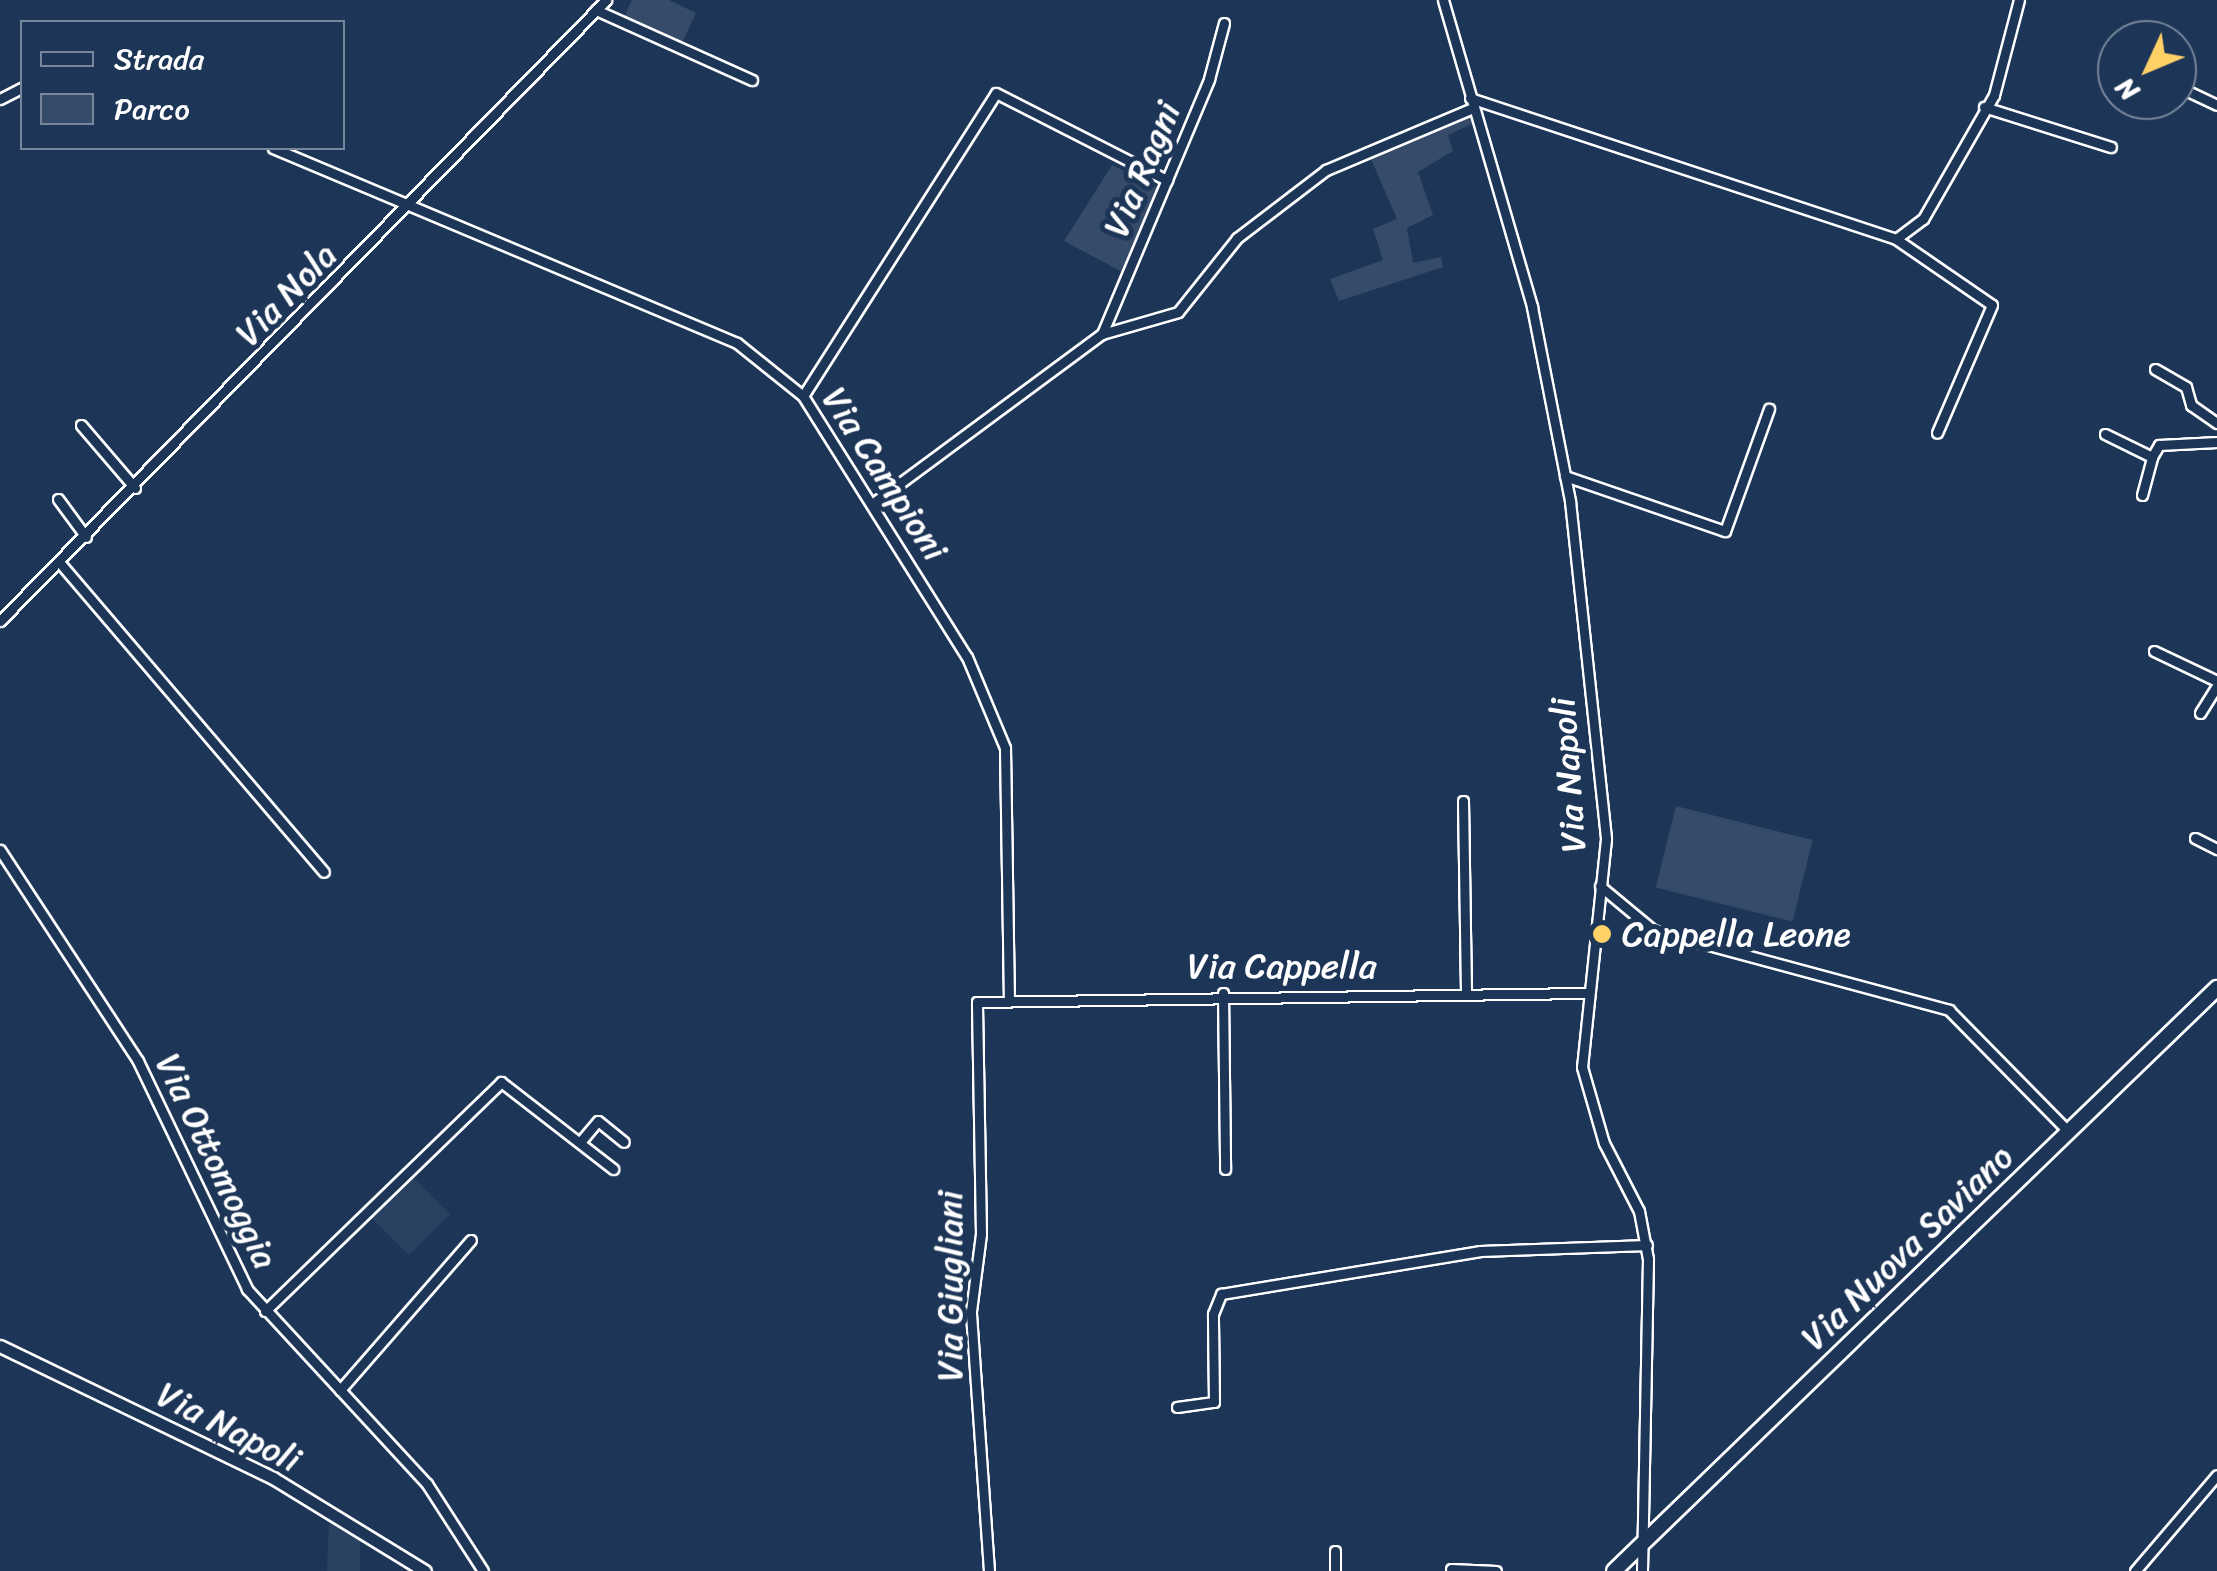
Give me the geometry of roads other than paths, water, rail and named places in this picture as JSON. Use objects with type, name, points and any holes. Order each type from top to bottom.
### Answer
[{"type":"main road","name":"Via Nuova Saviano","points":[[1614,1571],[2217,988]]},
{"type":"street","name":"Via Nola","points":[[0,621],[135,488],[606,0]]},
{"type":"street","name":"Via Napoli","points":[[1443,0],[1532,307],[1565,476],[1606,838],[1587,992],[1584,1089],[1646,1246],[1638,1548],[1642,1571]]},
{"type":"street","points":[[1896,240],[1923,219],[1984,107],[2019,0]]},
{"type":"street","points":[[596,10],[752,80]]},
{"type":"street","name":"Via Ragni","points":[[1102,334],[1167,180],[1224,23]]},
{"type":"street","points":[[803,396],[996,93],[1167,180]]},
{"type":"street","points":[[876,500],[1102,334],[1178,312],[1237,238],[1326,170],[1472,103],[1896,240],[1992,304],[1936,433]]},
{"type":"street","points":[[1984,107],[2112,147]]},
{"type":"street","name":"Via Campioni","points":[[278,150],[413,202],[737,343],[803,396],[876,500],[967,657],[1005,748],[1009,1001]]},
{"type":"street","points":[[2155,369],[2186,387],[2191,405],[2217,424]]},
{"type":"street","points":[[1565,476],[1725,531],[1769,409]]},
{"type":"street","points":[[81,425],[135,488]]},
{"type":"street","points":[[2105,434],[2152,457]]},
{"type":"street","points":[[2142,495],[2159,445],[2217,442]]},
{"type":"street","points":[[58,499],[86,537]]},
{"type":"street","points":[[60,563],[324,872]]},
{"type":"street","points":[[2154,651],[2217,684],[2200,713]]},
{"type":"street","points":[[1462,801],[1466,993]]},
{"type":"street","points":[[2195,838],[2217,849]]},
{"type":"street","name":"Via Ottomoggia","points":[[0,850],[138,1060],[225,1253],[265,1310],[427,1484],[483,1571]]},
{"type":"street","points":[[1600,886],[1653,930],[1949,1010],[2069,1132]]},
{"type":"street","name":"Via Cappella","points":[[977,1002],[1224,993],[1587,992]]},
{"type":"street","points":[[1224,993],[1224,1170]]},
{"type":"street","name":"Via Giugliani","points":[[977,1002],[981,1234],[971,1311],[989,1571]]},
{"type":"street","points":[[265,1310],[501,1082],[613,1168]]},
{"type":"street","points":[[581,1141],[598,1122],[624,1142]]},
{"type":"street","points":[[340,1390],[471,1240]]},
{"type":"street","points":[[1177,1407],[1214,1402],[1212,1314],[1221,1294],[1480,1251],[1646,1246]]},
{"type":"street","name":"Via Napoli","points":[[0,1346],[256,1468],[425,1571]]},
{"type":"street","points":[[2136,1571],[2217,1476]]},
{"type":"street","points":[[1334,1551],[1336,1571]]},
{"type":"street","points":[[1451,1569],[1496,1571]]},
{"type":"place","name":"Cappella Leone","points":[[1602,934]]}]
